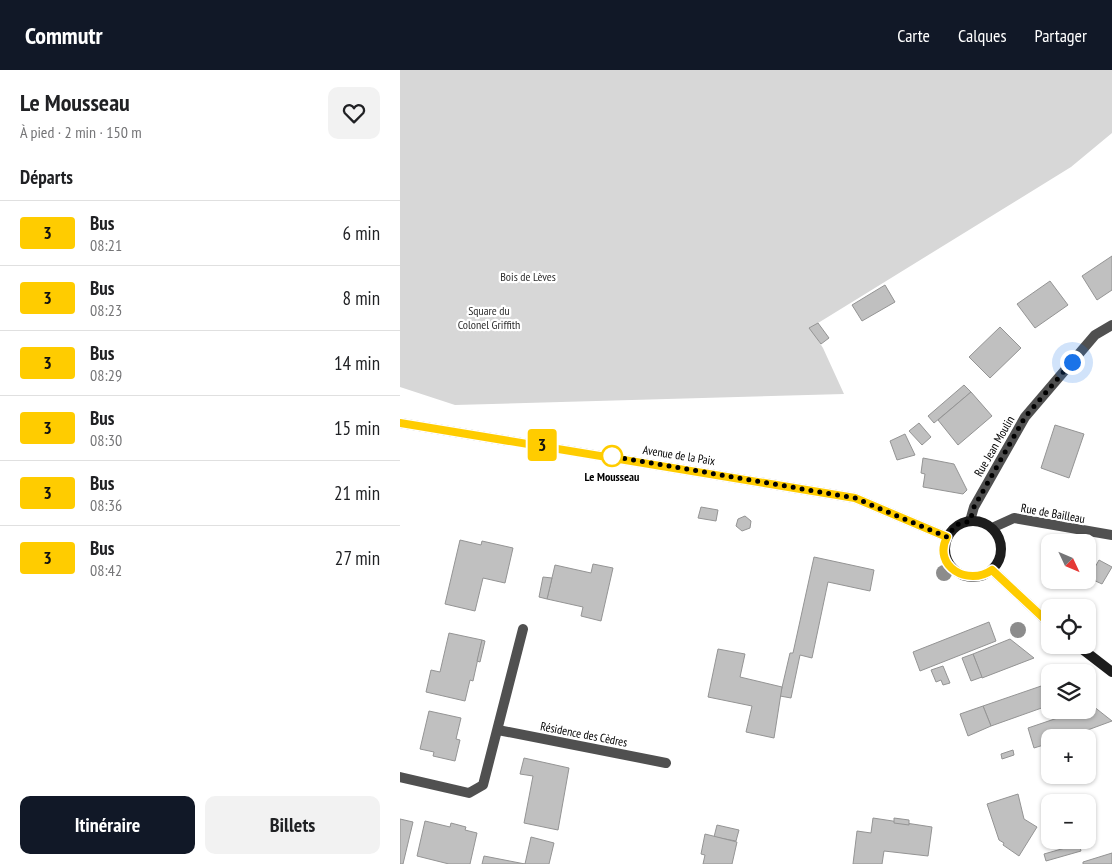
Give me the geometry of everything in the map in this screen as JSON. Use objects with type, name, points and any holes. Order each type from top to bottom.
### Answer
[{"type":"main road","name":"Avenue de la Paix","points":[[400,423],[855,498],[947,537]]},
{"type":"main road","points":[[970,521],[984,522],[992,528],[998,535],[1001,554],[992,570],[976,577],[958,574],[946,560],[944,550],[947,537],[956,525],[970,521]]},
{"type":"main road","points":[[992,570],[1041,616]]},
{"type":"main road","points":[[1089,654],[1112,672]]},
{"type":"street","name":"Rue Jean Moulin","points":[[970,521],[974,507],[1025,417],[1095,335],[1112,324]]},
{"type":"street","name":"Rue de Bailleau","points":[[992,528],[1014,518],[1112,535]]},
{"type":"street","points":[[400,776],[469,793],[483,785],[523,629]]},
{"type":"street","name":"Résidence des Cèdres","points":[[498,730],[666,763]]},
{"type":"green space","name":"Bois de Lèves","points":[[400,70],[1112,70],[1112,133],[1071,167],[810,328],[823,348],[844,394],[455,405],[400,387]]},
{"type":"building","points":[[1112,256],[1112,290],[1097,300],[1082,276]]},
{"type":"building","points":[[1050,281],[1068,305],[1035,328],[1017,304]]},
{"type":"building","points":[[885,285],[895,302],[862,321],[852,305]]},
{"type":"building","points":[[818,323],[829,338],[821,344],[809,328]]},
{"type":"building","points":[[1000,327],[1021,348],[990,378],[969,357]]},
{"type":"building","points":[[964,385],[971,392],[934,423],[928,416]]},
{"type":"building","points":[[971,392],[992,416],[958,445],[938,420]]},
{"type":"building","points":[[919,423],[931,437],[922,445],[909,431]]},
{"type":"building","points":[[1055,425],[1084,434],[1069,478],[1041,468]]},
{"type":"building","points":[[905,434],[915,455],[897,460],[890,441]]},
{"type":"building","points":[[923,458],[954,464],[967,490],[963,494],[923,487],[925,474],[921,473]]},
{"type":"building","points":[[701,507],[718,510],[716,521],[698,518]]},
{"type":"building","points":[[745,516],[751,521],[750,528],[742,531],[736,526],[738,519]]},
{"type":"building","points":[[460,540],[481,545],[482,541],[513,548],[505,583],[483,578],[475,611],[445,604]]},
{"type":"building","points":[[814,557],[874,570],[870,591],[828,582],[812,658],[800,655],[791,698],[780,696],[790,653],[793,653]]},
{"type":"building","points":[[1099,560],[1112,567],[1102,584],[1096,581],[1096,565]]},
{"type":"building","points":[[593,564],[613,568],[601,621],[581,616],[583,607],[547,599],[555,565],[591,573]]},
{"type":"building","points":[[543,577],[552,578],[547,599],[539,597]]},
{"type":"building","points":[[989,622],[996,641],[920,671],[913,652]]},
{"type":"building","points":[[449,633],[482,640],[473,681],[470,680],[465,701],[426,692],[431,670],[440,672]]},
{"type":"building","points":[[1010,639],[1034,658],[982,678],[973,654]]},
{"type":"building","points":[[482,640],[485,641],[480,662],[477,661]]},
{"type":"building","points":[[718,649],[745,654],[740,677],[782,687],[774,738],[746,732],[752,706],[708,697]]},
{"type":"building","points":[[973,654],[982,677],[971,681],[962,658]]},
{"type":"building","points":[[943,666],[950,683],[943,685],[941,680],[936,682],[931,670]]},
{"type":"building","points":[[1041,686],[1041,708],[991,726],[983,706]]},
{"type":"building","points":[[983,706],[991,726],[968,736],[960,714]]},
{"type":"building","points":[[1096,708],[1112,721],[1090,729],[1041,729],[1041,746],[1034,748],[1028,728],[1054,719],[1096,719]]},
{"type":"building","points":[[429,711],[461,718],[456,739],[460,740],[455,761],[433,756],[434,752],[420,749]]},
{"type":"building","points":[[1013,750],[1014,755],[1002,759],[1001,754]]},
{"type":"building","points":[[524,758],[569,768],[558,830],[524,823],[533,776],[520,774]]},
{"type":"building","points":[[1018,794],[1024,819],[1037,827],[1019,856],[999,840],[987,804]]},
{"type":"building","points":[[873,818],[932,827],[928,856],[884,851],[882,864],[853,864],[857,831],[871,833]]},
{"type":"building","points":[[894,818],[909,820],[909,825],[894,823]]},
{"type":"building","points":[[400,819],[413,822],[403,864],[400,864]]},
{"type":"building","points":[[425,821],[450,827],[451,823],[466,827],[465,830],[477,833],[470,864],[449,864],[417,856]]},
{"type":"building","points":[[717,825],[739,830],[736,841],[714,837]]},
{"type":"building","points":[[705,834],[737,842],[732,864],[703,864],[705,855],[701,854]]},
{"type":"building","points":[[531,837],[554,843],[549,864],[525,864]]},
{"type":"building","points":[[1062,849],[1080,849],[1081,851],[1046,861],[1044,854]]},
{"type":"building","points":[[1112,853],[1112,864],[1083,864],[1083,862]]},
{"type":"building","points":[[484,856],[525,864],[482,864]]},
{"type":"bus line","name":"3","points":[[400,423],[449,429],[855,498],[947,537],[944,550],[946,560],[958,574],[976,577],[992,570],[1041,617]]},
{"type":"place","name":"Le Mousseau","points":[[612,456]]},
{"type":"route","points":[[612,456],[605,455],[855,498],[947,537],[956,525],[970,521],[974,507],[1025,417],[1072,362]]},
{"type":"park label","name":"Square du Colonel Griffith","points":[[489,317]]}]
